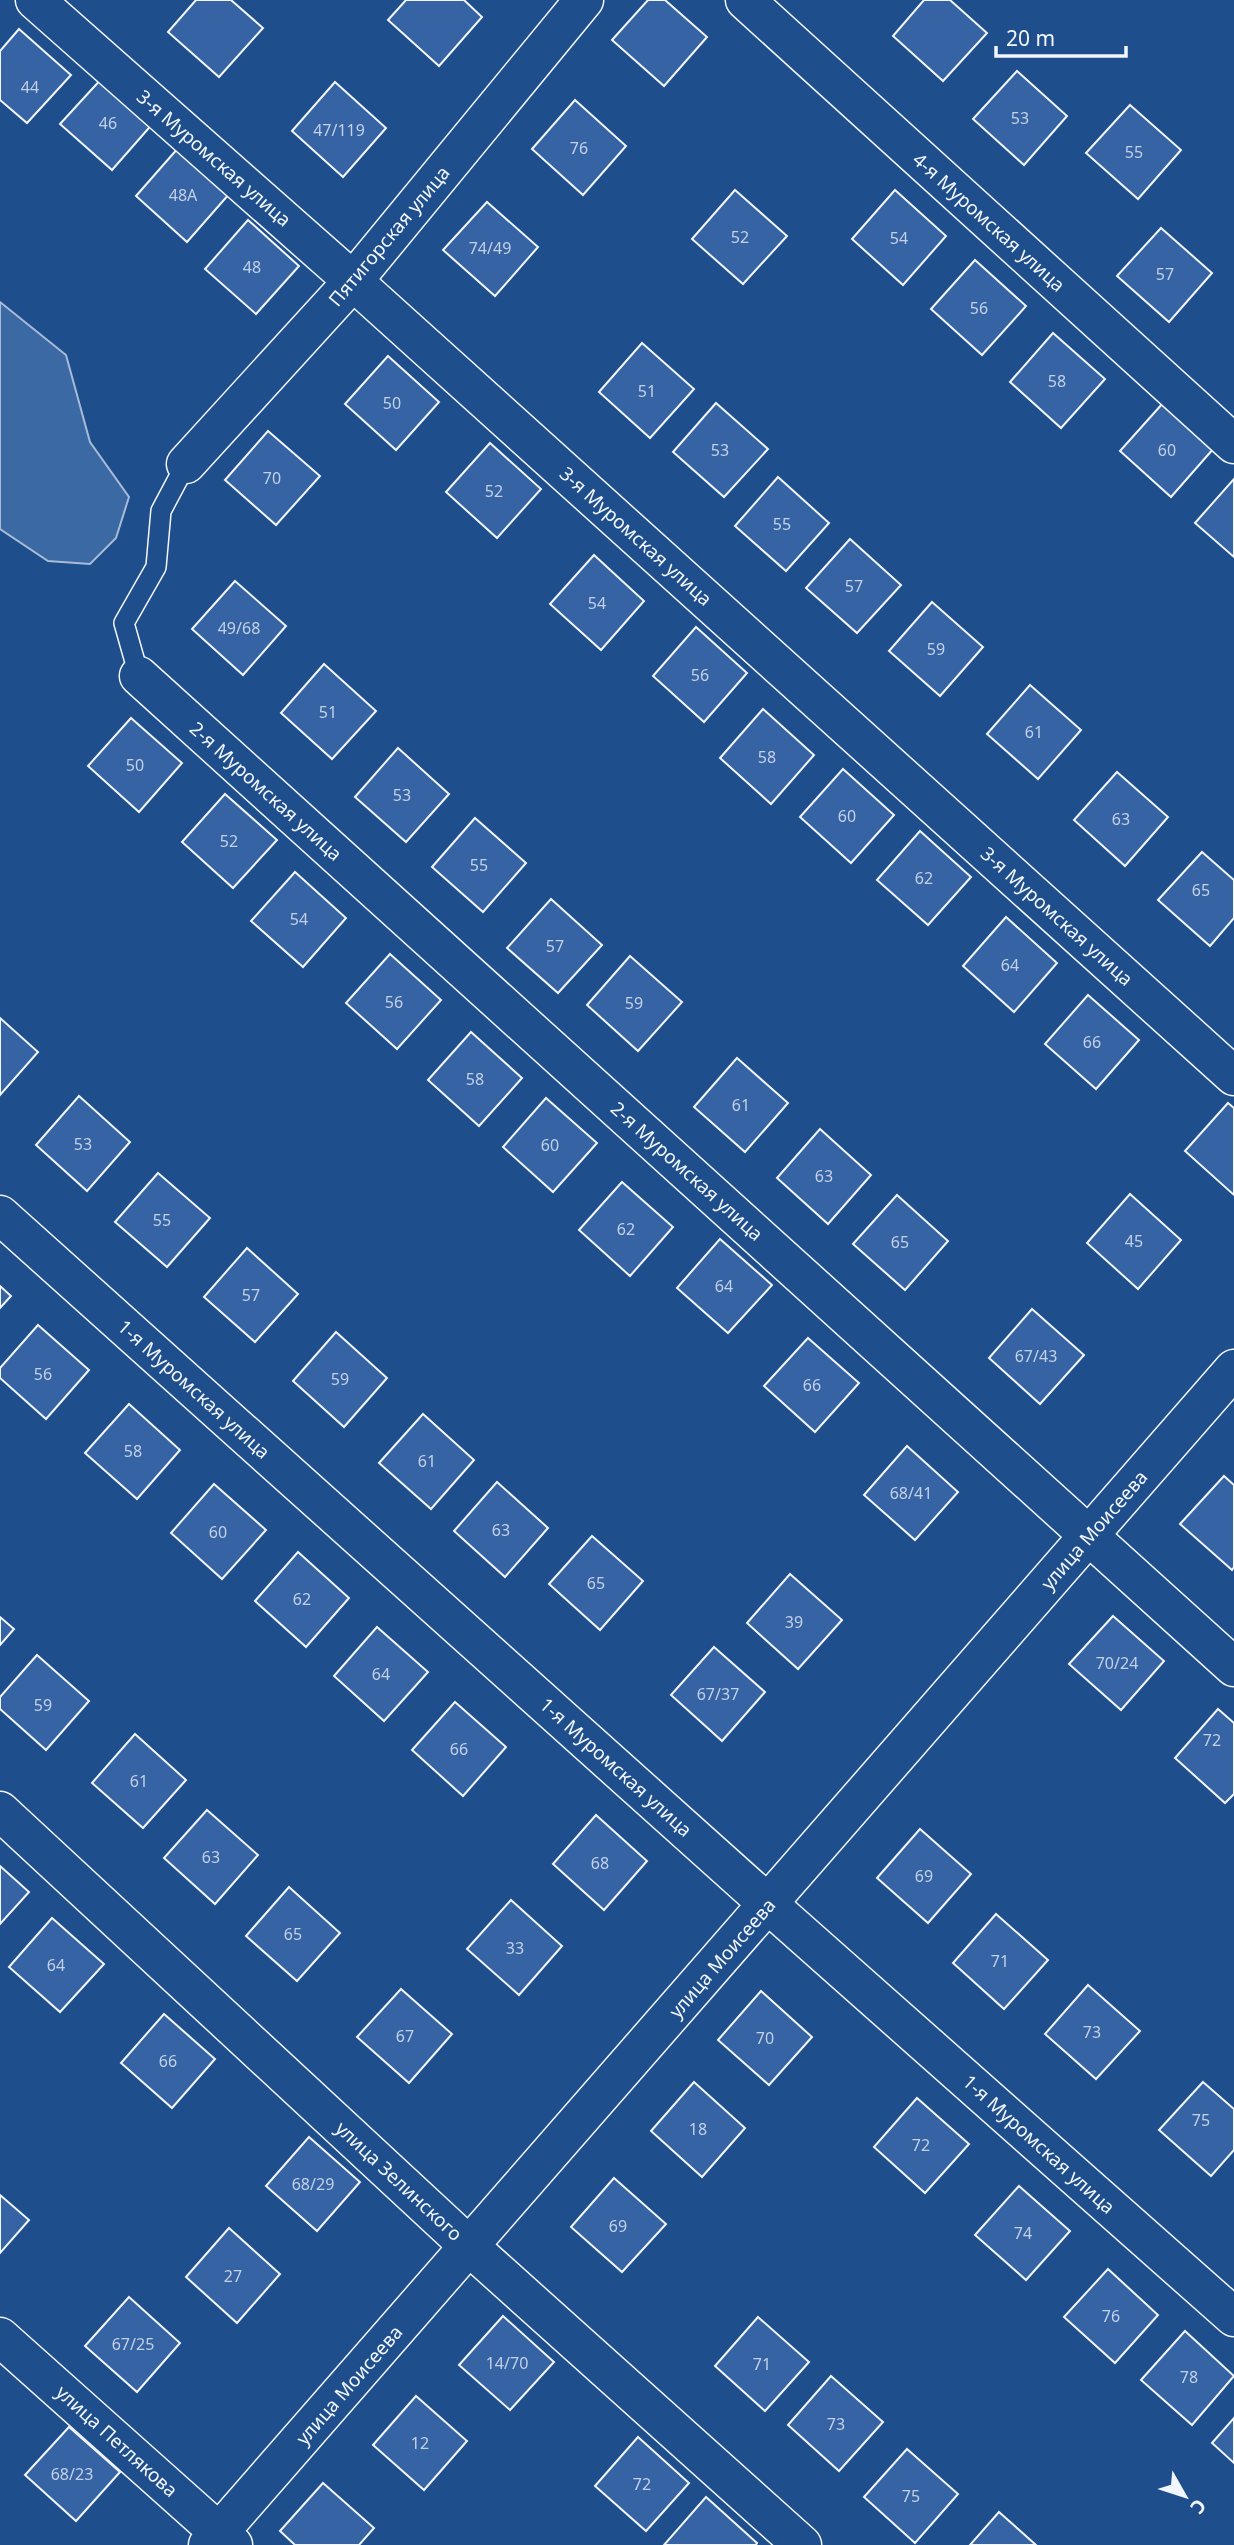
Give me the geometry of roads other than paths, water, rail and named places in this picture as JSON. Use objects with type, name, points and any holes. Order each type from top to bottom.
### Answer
[{"type":"street","name":"3-я Муромская улица","points":[[35,0],[353,281],[1234,1076]]},
{"type":"street","name":"Пятигорская улица","points":[[186,464],[353,281],[584,0]]},
{"type":"street","name":"4-я Муромская улица","points":[[745,0],[1234,444]]},
{"type":"street","name":"2-я Муромская улица","points":[[139,676],[1234,1667]]},
{"type":"street","name":"1-я Муромская улица","points":[[0,1215],[768,1904],[1234,2317]]},
{"type":"street","name":"улица Моисеева","points":[[220,2541],[470,2247],[1234,1369]]},
{"type":"street","name":"улица Зелинского","points":[[0,1811],[470,2247],[802,2545]]},
{"type":"street","name":"улица Петлякова","points":[[0,2337],[220,2541]]},
{"type":"lane","points":[[139,676],[124,623],[156,567],[160,511],[186,464]]},
{"type":"water","points":[[0,302],[66,355],[90,442],[129,497],[116,538],[90,564],[48,561],[0,529]]}]
